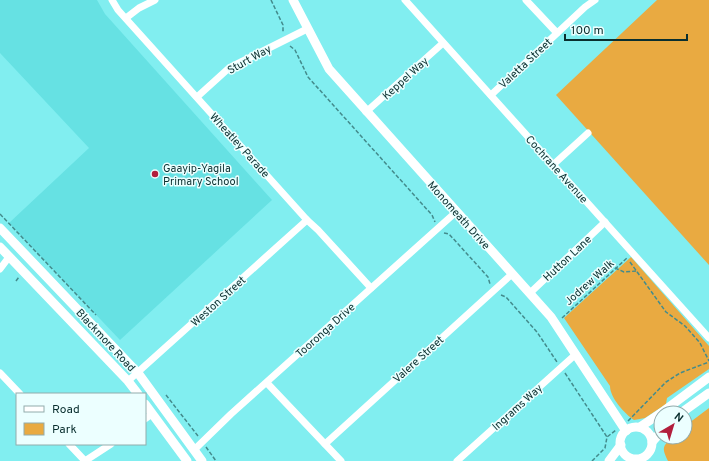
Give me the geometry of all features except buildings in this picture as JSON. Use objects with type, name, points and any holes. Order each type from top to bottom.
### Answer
[{"type":"street","name":"Wheatley Parade","points":[[112,0],[126,18],[307,220],[371,288]]},
{"type":"street","points":[[126,18],[139,8],[155,0]]},
{"type":"street","name":"Monomeath Drive","points":[[294,0],[307,29],[329,69],[556,323],[624,428]]},
{"type":"street","name":"Cochrane Avenue","points":[[405,0],[709,338]]},
{"type":"street","points":[[526,0],[557,33]]},
{"type":"street","name":"Valetta Street","points":[[491,95],[557,33],[595,0]]},
{"type":"street","name":"Sturt Way","points":[[197,97],[229,68],[307,29]]},
{"type":"street","name":"Keppel Way","points":[[366,112],[443,43]]},
{"type":"street","points":[[554,164],[588,133]]},
{"type":"street","name":"Tooronga Drive","points":[[194,450],[456,212]]},
{"type":"street","name":"Weston Street","points":[[128,381],[307,220]]},
{"type":"street","name":"Hutton Lane","points":[[530,293],[605,222]]},
{"type":"street","name":"Blackmore Road","points":[[0,228],[138,373],[202,461]]},
{"type":"street","name":"Blackmore Road","points":[[0,247],[128,381],[137,393]]},
{"type":"street","points":[[0,269],[9,257]]},
{"type":"street","name":"Valere Street","points":[[325,444],[512,274]]},
{"type":"street","name":"Ingrams Way","points":[[458,461],[576,354]]},
{"type":"street","points":[[0,373],[19,393]]},
{"type":"street","points":[[671,405],[709,377]]},
{"type":"street","points":[[267,383],[341,461]]},
{"type":"street","points":[[692,405],[709,393]]},
{"type":"street","points":[[149,416],[187,461]]},
{"type":"street","points":[[640,427],[648,433],[652,442],[651,448],[647,458],[634,460],[624,452],[621,445],[624,428],[640,427],[653,418]]},
{"type":"street","points":[[70,445],[85,461],[109,445]]},
{"type":"street","points":[[609,461],[621,445]]},
{"type":"path","name":"Jodrew Walk","points":[[556,323],[633,253]]},
{"type":"path","points":[[592,461],[606,448],[607,437],[624,428],[666,382],[680,373],[709,361],[700,343],[685,326],[666,312],[627,258]]},
{"type":"path","points":[[616,268],[624,272],[637,271]]},
{"type":"shaded area","name":"Gaayip-Yagila Primary School","points":[[0,0],[97,0],[105,14],[272,200],[120,340],[9,223],[89,148],[0,53]]},
{"type":"green space","points":[[657,0],[709,0],[709,265],[556,95]]},
{"type":"green space","points":[[631,257],[709,346],[709,369],[667,398],[666,404],[653,405],[653,413],[645,418],[634,420],[622,410],[612,396],[610,386],[564,318]]},
{"type":"green space","points":[[709,408],[709,461],[668,461],[664,450],[665,445],[693,445],[693,420]]},
{"type":"place","name":"Gaayip-Yagila Primary School","points":[[155,174]]}]
